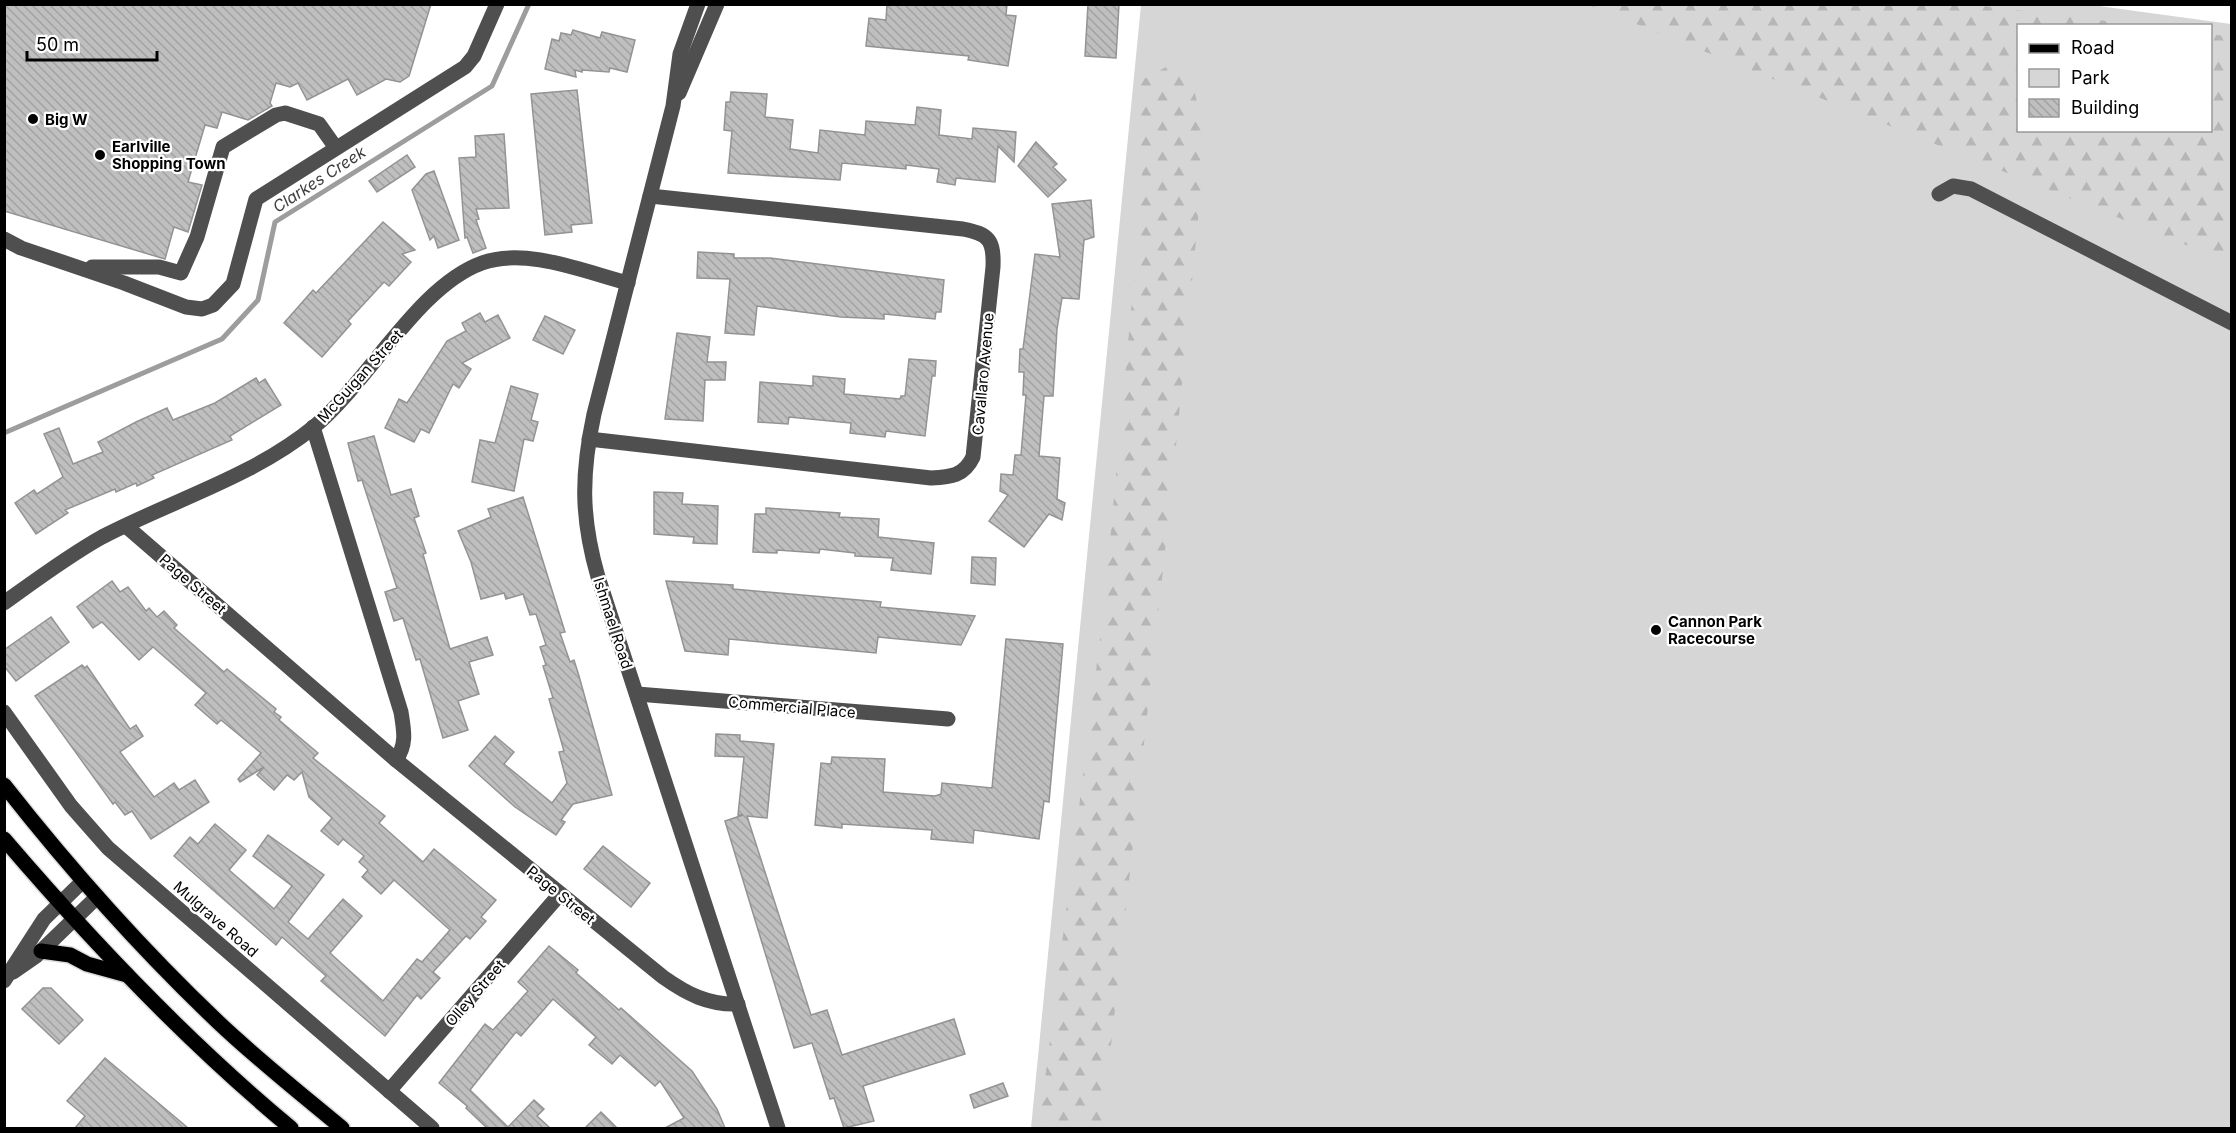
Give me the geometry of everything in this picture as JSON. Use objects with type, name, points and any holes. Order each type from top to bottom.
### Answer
[{"type":"main road","points":[[4,785],[97,897],[219,1022],[342,1128]]},
{"type":"main road","points":[[4,839],[59,903],[127,975],[216,1063],[291,1128]]},
{"type":"main road","points":[[41,951],[70,955],[87,964],[127,975]]},
{"type":"street","points":[[4,239],[21,248],[186,307],[202,309],[209,307],[233,284],[256,199],[469,64],[497,4]]},
{"type":"street","name":"Ishmael Road","points":[[698,4],[680,54],[673,106],[589,440],[583,492],[587,536],[778,1128]]},
{"type":"street","name":"Ishmael Road","points":[[673,106],[717,4]]},
{"type":"street","points":[[76,267],[159,267],[181,273],[197,237],[223,147],[276,115],[286,113],[319,124],[336,148]]},
{"type":"street","points":[[1939,194],[1953,186],[1971,189],[2232,323]]},
{"type":"street","name":"Cavallaro Avenue","points":[[589,440],[931,478],[952,477],[967,469],[973,457],[993,267],[993,252],[990,241],[985,236],[980,232],[963,229],[650,196]]},
{"type":"street","name":"McGuigan Street","points":[[4,603],[67,558],[126,526],[241,472],[290,445],[332,412],[436,292],[464,270],[497,259],[531,258],[628,283]]},
{"type":"street","points":[[313,427],[401,712],[404,750],[396,760]]},
{"type":"street","name":"Page Street","points":[[126,526],[396,760],[677,987],[708,1002],[738,1004]]},
{"type":"street","name":"Commercial Place","points":[[637,694],[948,719]]},
{"type":"street","name":"Mulgrave Road","points":[[4,712],[71,806],[108,848],[432,1128]]},
{"type":"street","points":[[9,976],[23,948],[59,903],[83,881]]},
{"type":"street","name":"Olley Street","points":[[389,1091],[560,894]]},
{"type":"street","points":[[9,976],[41,951],[97,897]]},
{"type":"green space","points":[[1967,4],[2132,24],[2017,24],[2017,132],[2212,132],[2212,34],[2231,37],[2231,263],[1589,5]]},
{"type":"green space","name":"Cannon Park Racecourse","points":[[2084,4],[2231,24],[2231,1128],[1031,1128],[1141,5]]},
{"type":"green space","points":[[1166,67],[1193,86],[1206,137],[1172,487],[1102,1128],[1039,1128],[1104,607],[1142,190],[1140,81]]},
{"type":"building","name":"Earlville Shopping Town","points":[[4,4],[431,4],[409,76],[400,82],[386,79],[357,95],[348,79],[307,100],[298,83],[290,87],[276,83],[270,103],[272,106],[248,120],[222,112],[217,128],[205,125],[188,182],[202,185],[188,232],[174,227],[165,259],[4,211]]},
{"type":"building","points":[[887,4],[1007,4],[1006,15],[1016,16],[1008,66],[968,60],[969,56],[866,46],[869,18],[886,20]]},
{"type":"building","points":[[1088,4],[1119,4],[1116,58],[1085,56]]},
{"type":"building","points":[[573,30],[600,38],[602,32],[635,40],[627,72],[610,68],[609,72],[575,70],[576,77],[545,69],[552,39],[559,41],[561,33],[571,35]]},
{"type":"building","points":[[577,90],[592,223],[571,225],[572,232],[545,235],[531,94]]},
{"type":"building","points":[[731,92],[767,94],[765,117],[793,120],[790,149],[818,153],[820,130],[865,135],[866,121],[915,125],[917,107],[941,110],[939,135],[972,139],[973,128],[1016,132],[1014,162],[998,146],[995,182],[956,178],[955,185],[937,182],[939,169],[906,165],[906,169],[842,163],[840,180],[728,173],[732,131],[724,130],[726,102],[730,102]]},
{"type":"building","points":[[504,134],[509,208],[476,209],[479,219],[476,220],[486,248],[473,253],[467,237],[465,238],[459,158],[476,157],[475,136]]},
{"type":"building","points":[[1036,142],[1057,164],[1053,167],[1066,180],[1048,197],[1018,166]]},
{"type":"building","points":[[407,155],[415,167],[377,192],[369,181]]},
{"type":"building","points":[[434,171],[459,240],[438,248],[434,236],[430,240],[412,190],[426,174]]},
{"type":"building","points":[[1091,200],[1094,237],[1084,240],[1079,299],[1062,298],[1057,329],[1053,396],[1044,396],[1039,456],[1060,458],[1057,499],[1065,503],[1062,520],[1049,514],[1024,547],[989,521],[1008,495],[1000,491],[1001,474],[1013,475],[1015,455],[1021,455],[1026,395],[1023,395],[1024,372],[1019,372],[1020,349],[1023,349],[1035,254],[1060,257],[1052,204]]},
{"type":"building","points":[[383,222],[415,250],[402,254],[411,262],[389,286],[384,282],[348,321],[351,324],[322,357],[284,323],[313,290],[316,293]]},
{"type":"building","points":[[698,252],[734,254],[734,258],[770,258],[944,280],[941,312],[936,312],[935,319],[884,314],[884,319],[841,317],[757,306],[754,335],[725,333],[730,279],[697,278]]},
{"type":"building","points":[[480,313],[485,322],[498,315],[510,338],[462,363],[471,369],[459,388],[453,384],[429,433],[421,429],[414,442],[385,428],[399,399],[407,403],[447,341],[466,331],[462,323]]},
{"type":"building","points":[[545,316],[575,330],[563,354],[533,340]]},
{"type":"building","points":[[677,333],[710,337],[707,362],[726,362],[725,380],[705,380],[703,421],[665,419]]},
{"type":"building","points":[[909,359],[936,361],[925,436],[886,431],[885,437],[850,433],[851,423],[789,417],[788,424],[758,422],[760,382],[813,386],[813,376],[845,379],[844,394],[900,399],[901,396],[905,396]]},
{"type":"building","points":[[256,378],[259,383],[265,379],[281,405],[230,436],[232,440],[152,475],[154,478],[137,486],[136,483],[116,492],[115,489],[65,510],[68,513],[36,534],[15,503],[34,490],[37,494],[63,477],[44,434],[59,428],[73,464],[103,452],[98,442],[136,422],[167,408],[173,420],[215,403]]},
{"type":"building","points":[[511,386],[538,394],[531,420],[538,422],[533,441],[524,439],[514,491],[472,482],[480,440],[495,443]]},
{"type":"building","points":[[374,436],[391,495],[411,489],[419,516],[414,518],[426,553],[423,554],[450,649],[487,637],[493,655],[469,662],[479,694],[458,701],[468,730],[443,738],[420,659],[416,660],[403,618],[394,621],[385,592],[397,588],[362,480],[358,481],[348,443]]},
{"type":"building","points":[[654,492],[683,493],[682,504],[718,506],[717,544],[693,543],[694,537],[654,534]]},
{"type":"building","points":[[523,497],[565,632],[560,633],[570,662],[574,660],[612,795],[573,804],[561,820],[565,822],[556,835],[515,807],[469,766],[495,736],[514,752],[504,764],[552,803],[567,783],[559,752],[564,751],[549,699],[553,698],[540,647],[546,645],[536,614],[530,615],[523,594],[506,599],[504,593],[481,599],[471,562],[458,531],[491,517],[488,509]]},
{"type":"building","points":[[766,508],[840,513],[839,517],[879,519],[878,537],[934,543],[931,574],[891,570],[893,558],[855,556],[855,553],[820,549],[819,553],[777,550],[777,553],[753,552],[755,514],[766,514]]},
{"type":"building","points":[[972,557],[996,558],[995,585],[971,583]]},
{"type":"building","points":[[112,581],[120,592],[128,587],[146,611],[149,608],[157,617],[164,611],[177,625],[174,628],[224,672],[227,669],[276,709],[274,712],[281,717],[279,720],[318,753],[313,758],[385,816],[379,823],[423,862],[434,849],[496,900],[481,917],[486,921],[470,939],[466,936],[433,972],[440,978],[421,999],[417,995],[385,1036],[321,981],[326,976],[282,937],[276,945],[174,856],[190,837],[198,844],[215,824],[246,850],[229,870],[274,909],[292,886],[253,856],[268,835],[324,875],[288,922],[308,939],[343,899],[362,916],[330,953],[383,1001],[417,959],[422,962],[450,930],[394,880],[381,894],[362,877],[368,870],[359,862],[364,856],[343,839],[338,845],[321,831],[332,818],[309,797],[302,772],[294,780],[287,775],[274,790],[257,775],[264,767],[240,782],[238,779],[261,753],[221,720],[217,724],[195,705],[206,693],[153,647],[139,660],[102,622],[93,628],[77,607]]},
{"type":"building","points":[[666,581],[733,585],[733,589],[881,602],[880,607],[975,616],[961,645],[878,637],[876,653],[729,639],[728,655],[685,651]]},
{"type":"building","points":[[51,617],[69,642],[16,681],[4,666],[4,650]]},
{"type":"building","points":[[1006,639],[1063,644],[1049,802],[1044,801],[1039,839],[974,830],[973,843],[931,839],[932,830],[842,824],[842,828],[815,825],[821,763],[831,764],[832,757],[885,759],[883,792],[935,796],[941,794],[942,783],[992,788]]},
{"type":"building","points":[[82,665],[85,668],[87,666],[130,729],[136,725],[143,736],[120,752],[154,797],[174,783],[179,790],[195,780],[209,802],[151,839],[132,811],[125,815],[115,802],[113,804],[35,696]]},
{"type":"building","points":[[716,734],[740,735],[740,741],[774,744],[767,818],[747,816],[811,1015],[827,1010],[842,1055],[954,1019],[965,1054],[863,1086],[874,1121],[844,1128],[834,1098],[830,1099],[812,1043],[794,1048],[725,821],[743,815],[738,815],[744,757],[715,756]]},
{"type":"building","points":[[603,846],[650,883],[631,907],[584,869]]},
{"type":"building","points":[[549,946],[578,970],[576,973],[619,1010],[621,1008],[692,1071],[717,1109],[725,1128],[665,1128],[684,1118],[660,1081],[655,1086],[620,1055],[612,1064],[589,1045],[596,1037],[553,999],[521,1036],[516,1032],[470,1090],[508,1127],[534,1100],[544,1109],[537,1116],[550,1128],[487,1128],[466,1108],[467,1106],[439,1083],[485,1024],[493,1030],[528,991],[518,982]]},
{"type":"building","points":[[43,988],[51,988],[83,1020],[59,1044],[22,1009]]},
{"type":"building","points":[[105,1058],[188,1128],[75,1128],[85,1116],[67,1101]]},
{"type":"building","points":[[1003,1083],[1008,1096],[974,1108],[970,1095]]},
{"type":"building","points":[[601,1112],[617,1128],[585,1128]]},
{"type":"waterway","name":"Clarkes Creek","points":[[4,433],[222,339],[258,300],[275,222],[492,86],[529,4]]},
{"type":"place","name":"Big W","points":[[33,119]]},
{"type":"place","name":"Earlville Shopping Town","points":[[100,155]]},
{"type":"place","name":"Cannon Park Racecourse","points":[[1656,630]]}]
